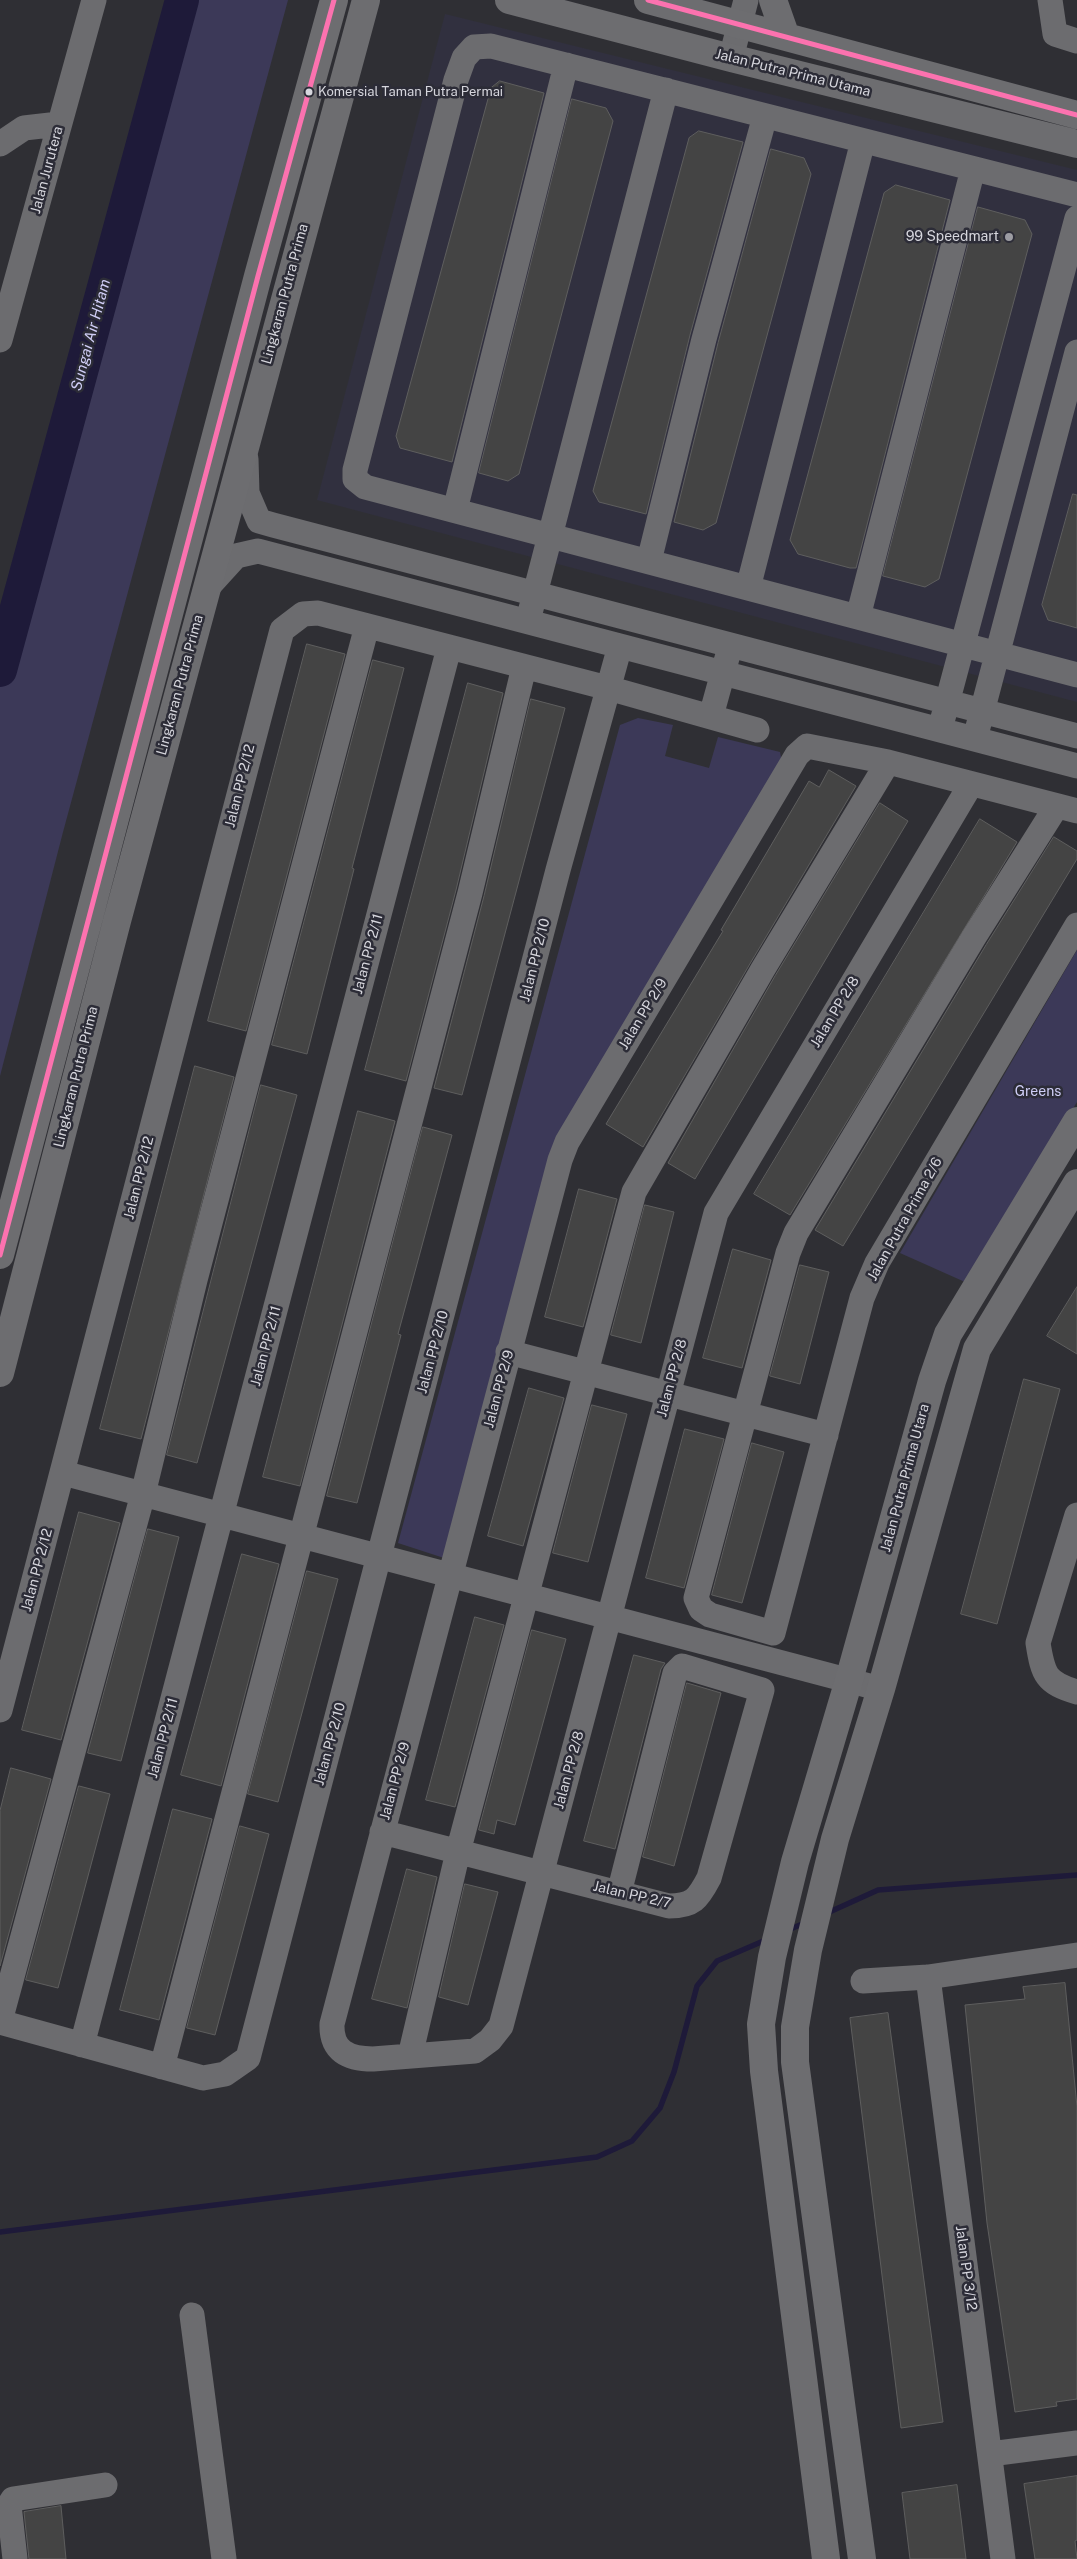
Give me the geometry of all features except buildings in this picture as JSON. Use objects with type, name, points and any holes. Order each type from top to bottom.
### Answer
[{"type":"main road","name":"Lingkaran Putra Prima","points":[[0,1255],[258,276],[334,0]]},
{"type":"main road","name":"Lingkaran Putra Prima","points":[[0,1373],[116,921],[366,0]]},
{"type":"main road","name":"Jalan Putra Prima Utama","points":[[509,0],[731,58],[1077,144]]},
{"type":"main road","points":[[648,0],[743,13],[786,38],[1077,115]]},
{"type":"main road","points":[[773,0],[786,38]]},
{"type":"main road","name":"Jalan Putra Prima Utara","points":[[826,2559],[764,2071],[761,2024],[772,1957],[795,1862],[849,1680],[932,1380],[948,1334],[1077,1121]]},
{"type":"main road","points":[[862,2559],[795,2062],[795,2027],[808,1950],[835,1839],[881,1689],[977,1349],[1077,1183]]},
{"type":"street","name":"Jalan Jurutera","points":[[0,340],[94,0]]},
{"type":"street","points":[[1050,0],[1055,34],[1077,41]]},
{"type":"street","points":[[731,58],[743,13]]},
{"type":"street","points":[[1077,195],[491,46],[474,47],[464,58],[456,80],[357,454],[355,480],[365,487],[1077,675]]},
{"type":"street","points":[[455,510],[566,65]]},
{"type":"street","points":[[528,622],[666,90]]},
{"type":"street","points":[[649,561],[702,348],[765,116]]},
{"type":"street","points":[[0,144],[24,128],[60,124]]},
{"type":"street","points":[[748,588],[863,141]]},
{"type":"street","points":[[858,617],[973,169]]},
{"type":"street","points":[[940,730],[1077,218]]},
{"type":"street","points":[[974,739],[1077,352]]},
{"type":"street","points":[[245,442],[247,493],[259,520],[730,646],[1077,736]]},
{"type":"street","points":[[206,589],[236,556],[258,551],[1077,766]]},
{"type":"street","name":"Jalan PP 2/12","points":[[0,1710],[63,1473],[276,645],[282,630],[303,614],[318,613],[608,688],[757,730]]},
{"type":"street","points":[[367,626],[195,1280],[143,1494],[0,2022],[162,2067],[300,1535],[470,893],[524,667]]},
{"type":"street","name":"Jalan PP 2/10","points":[[162,2067],[203,2078],[214,2077],[234,2069],[248,2058],[620,646]]},
{"type":"street","points":[[711,716],[730,646]]},
{"type":"street","name":"Jalan PP 2/11","points":[[82,2045],[449,648]]},
{"type":"street","name":"Jalan PP 2/9","points":[[501,2026],[490,2040],[475,2051],[372,2059],[358,2059],[346,2054],[337,2047],[332,2036],[332,2024],[449,1574],[560,1160],[567,1142],[797,755],[807,746],[888,762]]},
{"type":"street","points":[[410,2056],[458,1852],[585,1372],[634,1192],[642,1175],[888,762],[1067,809],[974,937],[796,1233],[788,1253],[746,1414]]},
{"type":"street","name":"Jalan PP 2/8","points":[[501,2026],[716,1213],[971,784]]},
{"type":"street","name":"Jalan Putra Prima 2/6","points":[[746,1414],[696,1598],[701,1609],[710,1614],[773,1633],[862,1298],[877,1263],[1077,925]]},
{"type":"street","points":[[508,1352],[826,1435]]},
{"type":"street","points":[[63,1473],[881,1689]]},
{"type":"street","points":[[1077,1515],[1038,1643],[1041,1665],[1055,1686],[1077,1692]]},
{"type":"street","name":"Jalan PP 2/7","points":[[382,1832],[669,1906],[686,1906],[701,1893],[709,1878],[762,1690],[682,1666],[675,1673],[619,1893]]},
{"type":"street","points":[[863,1981],[928,1977],[1077,1955]]},
{"type":"street","name":"Jalan PP 3/12","points":[[928,1977],[1003,2559]]},
{"type":"street","points":[[192,2315],[224,2559]]},
{"type":"street","points":[[990,2454],[1077,2443]]},
{"type":"street","points":[[15,2559],[8,2505],[13,2499],[105,2485]]},
{"type":"shaded area","points":[[445,14],[1077,170],[1077,702],[317,500]]},
{"type":"green space","points":[[170,0],[288,0],[63,832],[0,1076],[0,626]]},
{"type":"green space","points":[[638,718],[673,725],[665,756],[709,768],[718,737],[780,752],[782,764],[558,1143],[444,1558],[398,1543],[620,725]]},
{"type":"green space","name":"Greens","points":[[1077,950],[1077,1102],[965,1282],[900,1253]]},
{"type":"waterway","name":"Sungai Air Hitam","points":[[0,670],[182,0]]},
{"type":"waterway","points":[[825,1914],[878,1890],[1077,1875]]},
{"type":"waterway","points":[[788,1930],[807,1922]]},
{"type":"waterway","points":[[0,2232],[597,2157],[632,2141],[660,2108],[674,2072],[697,1986],[717,1961],[768,1939]]},
{"type":"transit line","points":[[0,1255],[258,276],[334,0]]},
{"type":"transit line","points":[[648,0],[1077,115]]},
{"type":"place","name":"Komersial Taman Putra Permai","points":[[309,92]]},
{"type":"place","name":"99 Speedmart","points":[[1009,237]]}]
